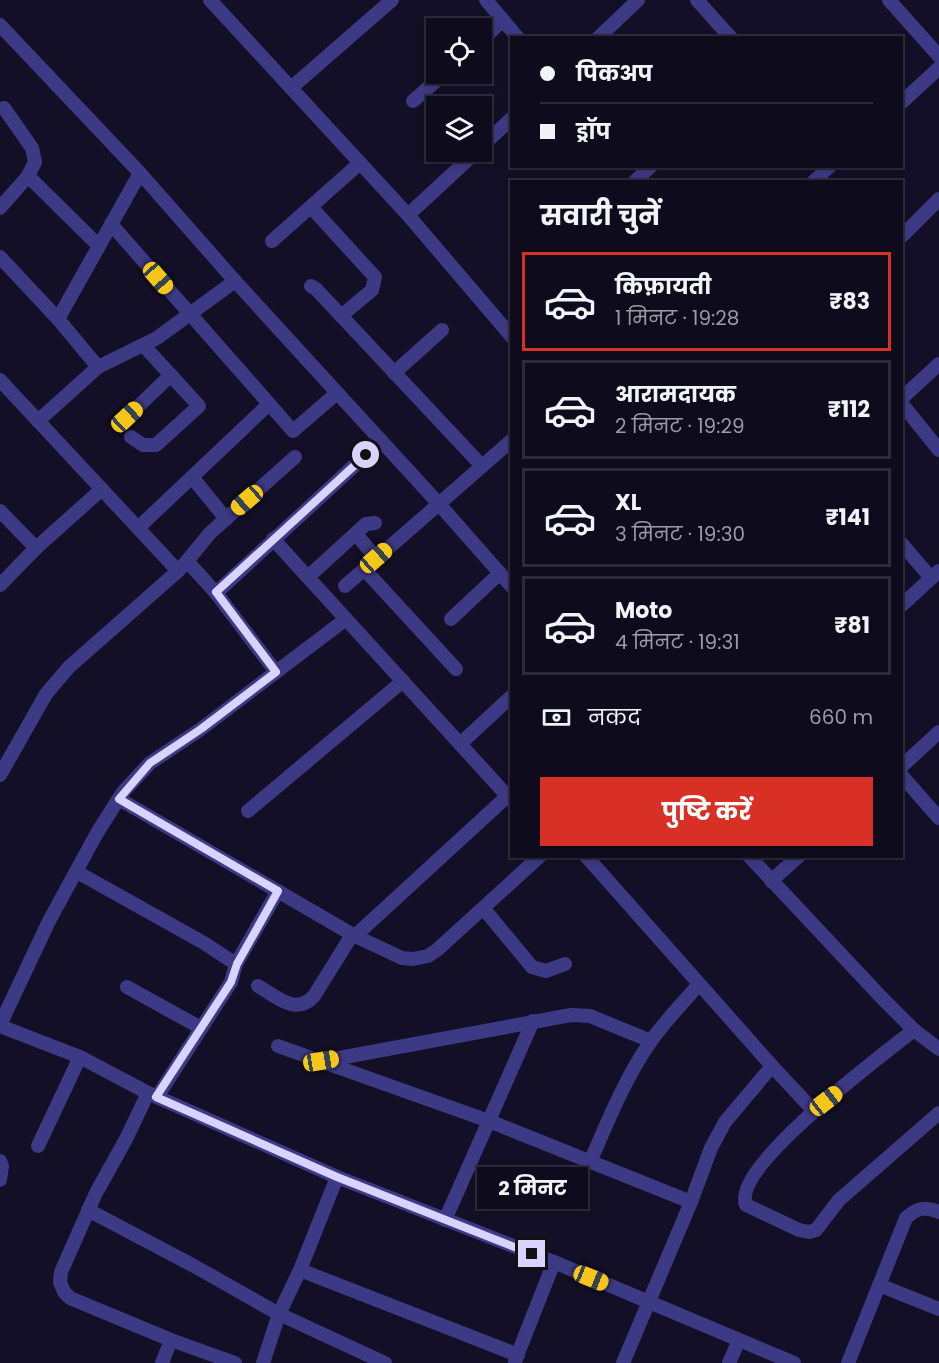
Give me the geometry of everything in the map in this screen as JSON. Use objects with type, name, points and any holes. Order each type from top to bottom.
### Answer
[{"type":"street","points":[[210,0],[408,215],[510,335]]},
{"type":"street","points":[[291,88],[392,0]]},
{"type":"street","points":[[486,0],[516,36]]},
{"type":"street","points":[[600,36],[638,0]]},
{"type":"street","points":[[697,0],[729,36]]},
{"type":"street","points":[[889,0],[939,56]]},
{"type":"street","points":[[492,30],[503,20]]},
{"type":"street","points":[[0,25],[140,173],[510,585]]},
{"type":"street","points":[[903,101],[939,68]]},
{"type":"street","points":[[413,101],[433,84]]},
{"type":"street","points":[[0,208],[27,176],[34,162],[32,148],[1,109]]},
{"type":"street","points":[[492,137],[510,120]]},
{"type":"street","points":[[272,241],[360,162]]},
{"type":"street","points":[[408,215],[465,162]]},
{"type":"street","points":[[636,180],[649,168]]},
{"type":"street","points":[[815,180],[828,168]]},
{"type":"street","points":[[58,319],[140,173]]},
{"type":"street","points":[[27,176],[99,246]]},
{"type":"street","points":[[903,235],[939,199]]},
{"type":"street","points":[[311,207],[375,277],[372,290],[341,316]]},
{"type":"street","points":[[111,224],[293,431],[337,393]]},
{"type":"street","points":[[0,257],[58,319],[98,367]]},
{"type":"street","points":[[38,421],[98,367],[144,346],[235,281]]},
{"type":"street","points":[[311,286],[482,466]]},
{"type":"street","points":[[394,373],[442,330]]},
{"type":"street","points":[[132,437],[143,445],[156,446],[199,406],[144,346]]},
{"type":"street","points":[[903,397],[939,364]]},
{"type":"street","points":[[127,417],[171,375]]},
{"type":"street","points":[[0,380],[138,528],[216,592],[276,672]]},
{"type":"street","points":[[138,528],[269,404]]},
{"type":"street","points":[[903,405],[939,450]]},
{"type":"street","points":[[216,592],[381,441]]},
{"type":"street","points":[[345,586],[510,443]]},
{"type":"street","points":[[0,775],[46,694],[69,667],[183,566],[210,533],[295,457]]},
{"type":"street","points":[[192,477],[226,519]]},
{"type":"street","points":[[0,585],[36,548],[102,489]]},
{"type":"street","points":[[0,511],[36,548]]},
{"type":"street","points":[[308,577],[366,524],[375,523]]},
{"type":"street","points":[[356,534],[376,558]]},
{"type":"street","points":[[258,986],[286,1003],[298,1006],[308,1003],[353,935],[510,796],[273,539]]},
{"type":"street","points":[[903,545],[935,574],[903,604]]},
{"type":"street","points":[[364,569],[456,669]]},
{"type":"street","points":[[451,619],[500,573]]},
{"type":"street","points":[[346,619],[201,729],[150,763],[119,799],[97,833],[49,921],[0,1025],[80,1057],[152,1095],[337,1177],[554,1262],[794,1363]]},
{"type":"street","points":[[248,811],[403,681]]},
{"type":"street","points":[[460,744],[510,698]]},
{"type":"street","points":[[903,765],[939,732]]},
{"type":"street","points":[[903,777],[939,818]]},
{"type":"street","points":[[119,799],[353,935],[402,958],[413,959],[428,956],[484,909],[538,858]]},
{"type":"street","points":[[588,858],[814,1111]]},
{"type":"street","points":[[751,858],[914,1030],[939,1049]]},
{"type":"street","points":[[771,881],[797,858]]},
{"type":"street","points":[[77,872],[237,964]]},
{"type":"street","points":[[235,1363],[171,1340],[70,1298],[64,1292],[60,1282],[61,1272],[88,1210],[135,1122],[231,982],[237,964],[278,891]]},
{"type":"street","points":[[484,909],[532,967],[546,972],[565,964]]},
{"type":"street","points":[[590,1162],[617,1103],[651,1041],[699,984]]},
{"type":"street","points":[[127,987],[201,1028]]},
{"type":"street","points":[[321,1061],[571,1015],[590,1016],[651,1041]]},
{"type":"street","points":[[445,1220],[533,1022]]},
{"type":"street","points":[[914,1030],[814,1111],[762,1165],[744,1195],[746,1205],[799,1230],[809,1232],[816,1230],[850,1189],[939,1113]]},
{"type":"street","points":[[278,1046],[489,1121],[691,1202]]},
{"type":"street","points":[[38,1146],[80,1057]]},
{"type":"street","points":[[623,1363],[691,1202],[711,1148],[725,1122],[772,1066]]},
{"type":"street","points":[[0,1161],[2,1166],[0,1180]]},
{"type":"street","points":[[263,1363],[279,1314],[300,1270],[337,1177]]},
{"type":"street","points":[[848,1363],[906,1218],[914,1211],[924,1208],[939,1212]]},
{"type":"street","points":[[88,1210],[364,1359],[386,1363]]},
{"type":"street","points":[[300,1270],[516,1359],[554,1262]]},
{"type":"street","points":[[879,1285],[939,1309]]},
{"type":"street","points":[[162,1363],[171,1340]]},
{"type":"street","points":[[729,1363],[739,1340]]},
{"type":"route","points":[[366,455],[216,592],[276,672],[201,729],[150,763],[119,799],[278,891],[237,964],[231,982],[156,1097],[337,1177],[532,1254]]}]
